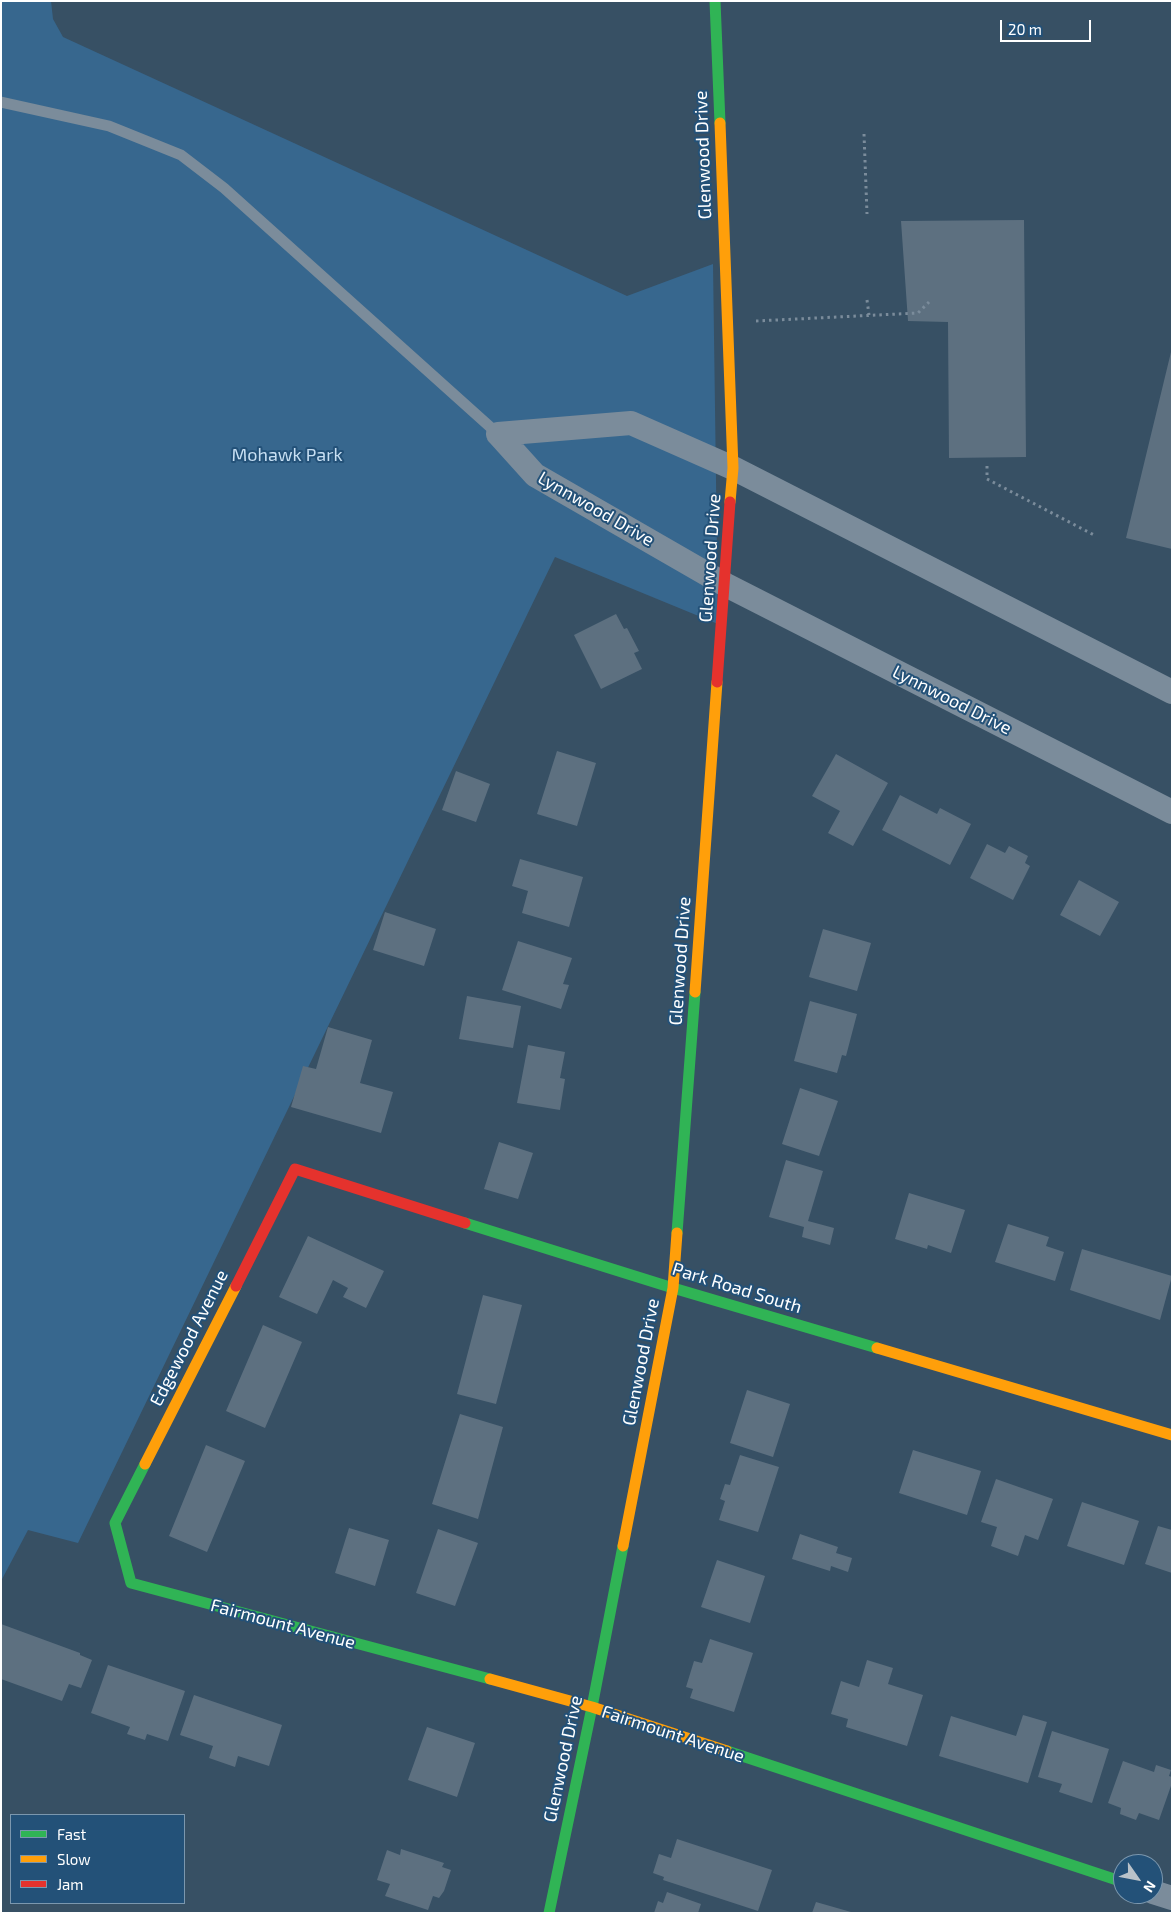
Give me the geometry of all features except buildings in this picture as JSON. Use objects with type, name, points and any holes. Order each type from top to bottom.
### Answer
[{"type":"street","name":"Glenwood Drive","points":[[549,1913],[592,1707],[673,1288],[726,585],[733,468],[715,1]]},
{"type":"street","points":[[498,434],[631,423],[733,468],[1172,692]]},
{"type":"street","name":"Lynnwood Drive","points":[[498,434],[535,475],[726,585],[1172,812]]},
{"type":"street","name":"Park Road South","points":[[295,1169],[673,1288],[1172,1435]]},
{"type":"street","name":"Edgewood Avenue","points":[[115,1523],[295,1169]]},
{"type":"street","name":"Fairmount Avenue","points":[[115,1523],[131,1583],[592,1707],[1113,1879]]},
{"type":"lane","points":[[1,102],[110,126],[181,155],[224,188],[498,434]]},
{"type":"path","points":[[864,134],[867,214]]},
{"type":"path","points":[[867,300],[869,315]]},
{"type":"path","points":[[728,322],[918,313],[929,302]]},
{"type":"path","points":[[988,466],[987,479],[1094,535]]},
{"type":"green space","name":"Mohawk Park","points":[[1,1],[51,1],[53,19],[63,37],[627,296],[713,264],[718,624],[555,557],[78,1543],[28,1530],[1,1581]]},
{"type":"traffic: fast","points":[[715,1],[720,123]]},
{"type":"traffic: fast","points":[[677,1233],[695,992]]},
{"type":"traffic: fast","points":[[465,1223],[673,1288],[877,1348]]},
{"type":"traffic: fast","points":[[145,1464],[115,1523],[131,1583],[490,1679]]},
{"type":"traffic: fast","points":[[549,1913],[623,1546]]},
{"type":"traffic: fast","points":[[727,1751],[1113,1879]]},
{"type":"traffic: slow","points":[[720,123],[733,468],[730,502]]},
{"type":"traffic: slow","points":[[695,992],[717,682]]},
{"type":"traffic: slow","points":[[623,1546],[673,1288],[677,1233]]},
{"type":"traffic: slow","points":[[145,1464],[236,1286]]},
{"type":"traffic: slow","points":[[877,1348],[1172,1435]]},
{"type":"traffic: slow","points":[[490,1679],[592,1707],[727,1751]]},
{"type":"traffic: jam","points":[[717,682],[730,502]]},
{"type":"traffic: jam","points":[[236,1286],[295,1169],[465,1223]]}]
